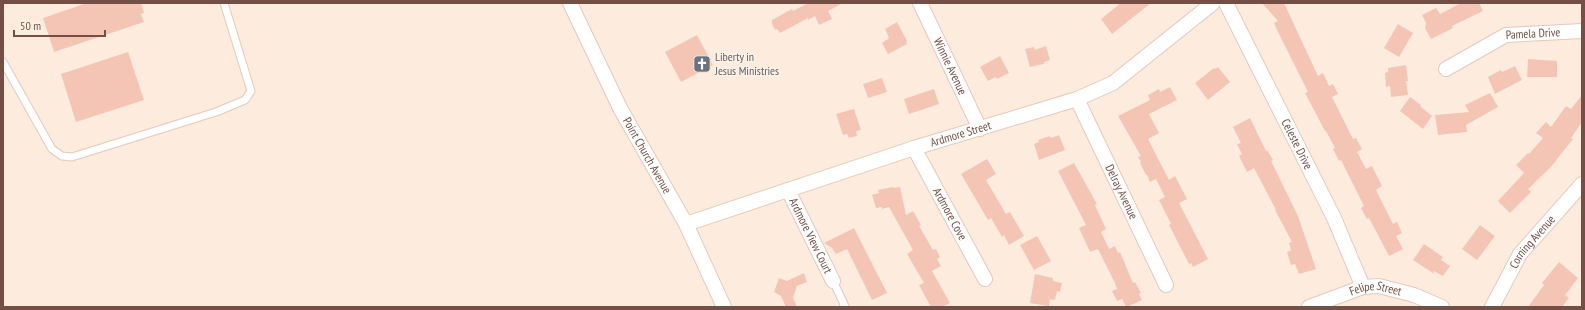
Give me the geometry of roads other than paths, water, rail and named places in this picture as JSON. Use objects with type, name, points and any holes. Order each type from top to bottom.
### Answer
[{"type":"street","name":"Point Church Avenue","points":[[570,3],[620,108],[686,224],[724,307]]},
{"type":"street","name":"Winnie Avenue","points":[[920,3],[980,129]]},
{"type":"street","name":"Ardmore Street","points":[[686,224],[914,148],[1077,99],[1113,83],[1213,3]]},
{"type":"street","name":"Celeste Drive","points":[[1226,3],[1334,218],[1363,287]]},
{"type":"street","name":"Pamela Drive","points":[[1446,69],[1506,36],[1582,31]]},
{"type":"street","name":"Delray Avenue","points":[[1077,99],[1166,285]]},
{"type":"street","name":"Ardmore Cove","points":[[914,148],[985,279]]},
{"type":"street","name":"Corning Avenue","points":[[1492,307],[1520,254],[1582,184]]},
{"type":"street","name":"Ardmore View Court","points":[[788,190],[833,281]]},
{"type":"street","name":"Felipe Street","points":[[1309,307],[1363,287],[1379,286],[1414,295],[1442,307]]},
{"type":"lane","points":[[3,62],[52,149],[62,156],[72,156],[216,112],[245,100],[251,91],[224,3]]},
{"type":"lane","points":[[833,281],[845,306],[843,307]]},
{"type":"place","name":"Liberty in Jesus Ministries","points":[[702,64]]}]
